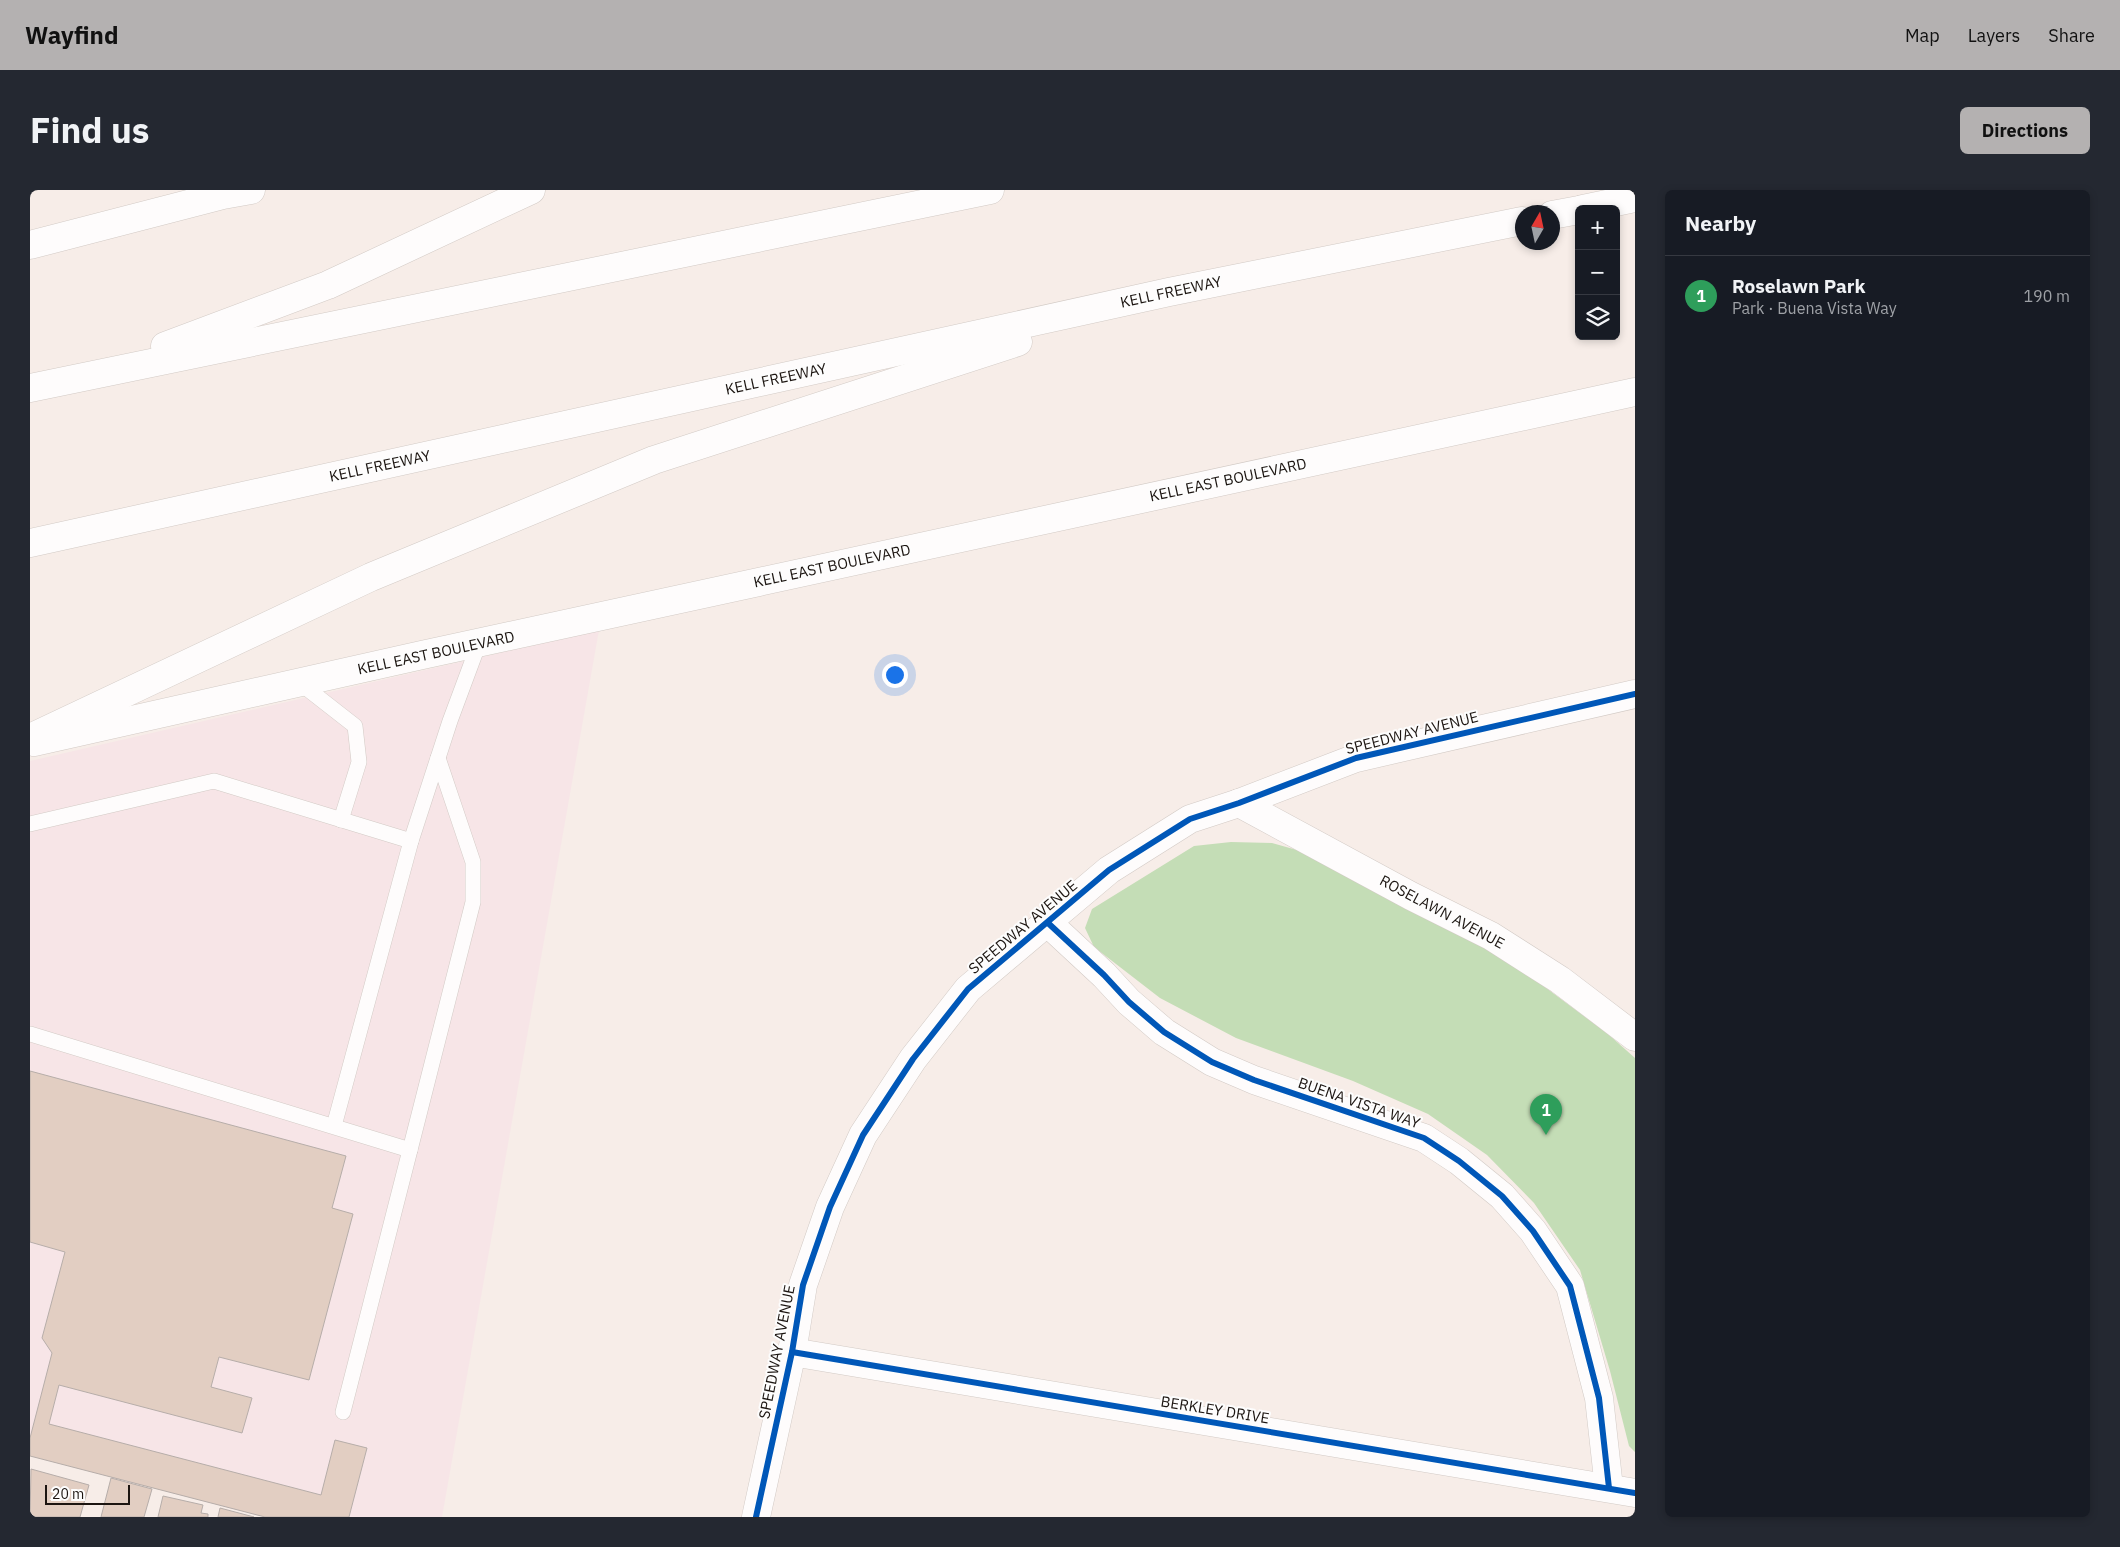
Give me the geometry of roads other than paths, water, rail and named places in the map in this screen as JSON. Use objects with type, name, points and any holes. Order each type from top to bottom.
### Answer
[{"type":"main road","points":[[30,245],[223,195],[251,190]]},
{"type":"main road","points":[[82,377],[328,285],[531,190]]},
{"type":"main road","points":[[30,388],[990,190]]},
{"type":"main road","points":[[1602,205],[1635,198]]},
{"type":"main road","points":[[1560,214],[1575,211]]},
{"type":"main road","name":"KELL FREEWAY","points":[[30,542],[1170,292],[1515,222]]},
{"type":"main road","points":[[30,738],[371,577],[654,460],[1170,292]]},
{"type":"main road","name":"KELL EAST BOULEVARD","points":[[30,743],[479,643],[1635,392]]},
{"type":"main road","name":"SPEEDWAY AVENUE","points":[[756,1517],[792,1352],[803,1285],[830,1207],[863,1135],[913,1059],[968,989],[1109,870],[1190,819],[1240,803],[1356,758],[1635,694]]},
{"type":"main road","name":"ROSELAWN AVENUE","points":[[1240,803],[1411,896],[1491,936],[1560,980],[1635,1037]]},
{"type":"main road","name":"BUENA VISTA WAY","points":[[1048,923],[1129,1002],[1157,1026],[1212,1062],[1254,1080],[1424,1138],[1459,1161],[1502,1196],[1533,1231],[1570,1286],[1599,1398],[1609,1488]]},
{"type":"main road","name":"BERKLEY DRIVE","points":[[792,1352],[1635,1493]]},
{"type":"lane","points":[[334,1126],[411,841],[479,643]]},
{"type":"lane","points":[[300,683],[355,726],[359,762],[341,820]]},
{"type":"lane","points":[[343,1412],[473,902],[473,862],[438,758]]},
{"type":"lane","points":[[30,824],[214,781],[411,841]]},
{"type":"lane","points":[[30,1034],[410,1150]]},
{"type":"place","name":"Roselawn Park","points":[[1546,1135]]}]
